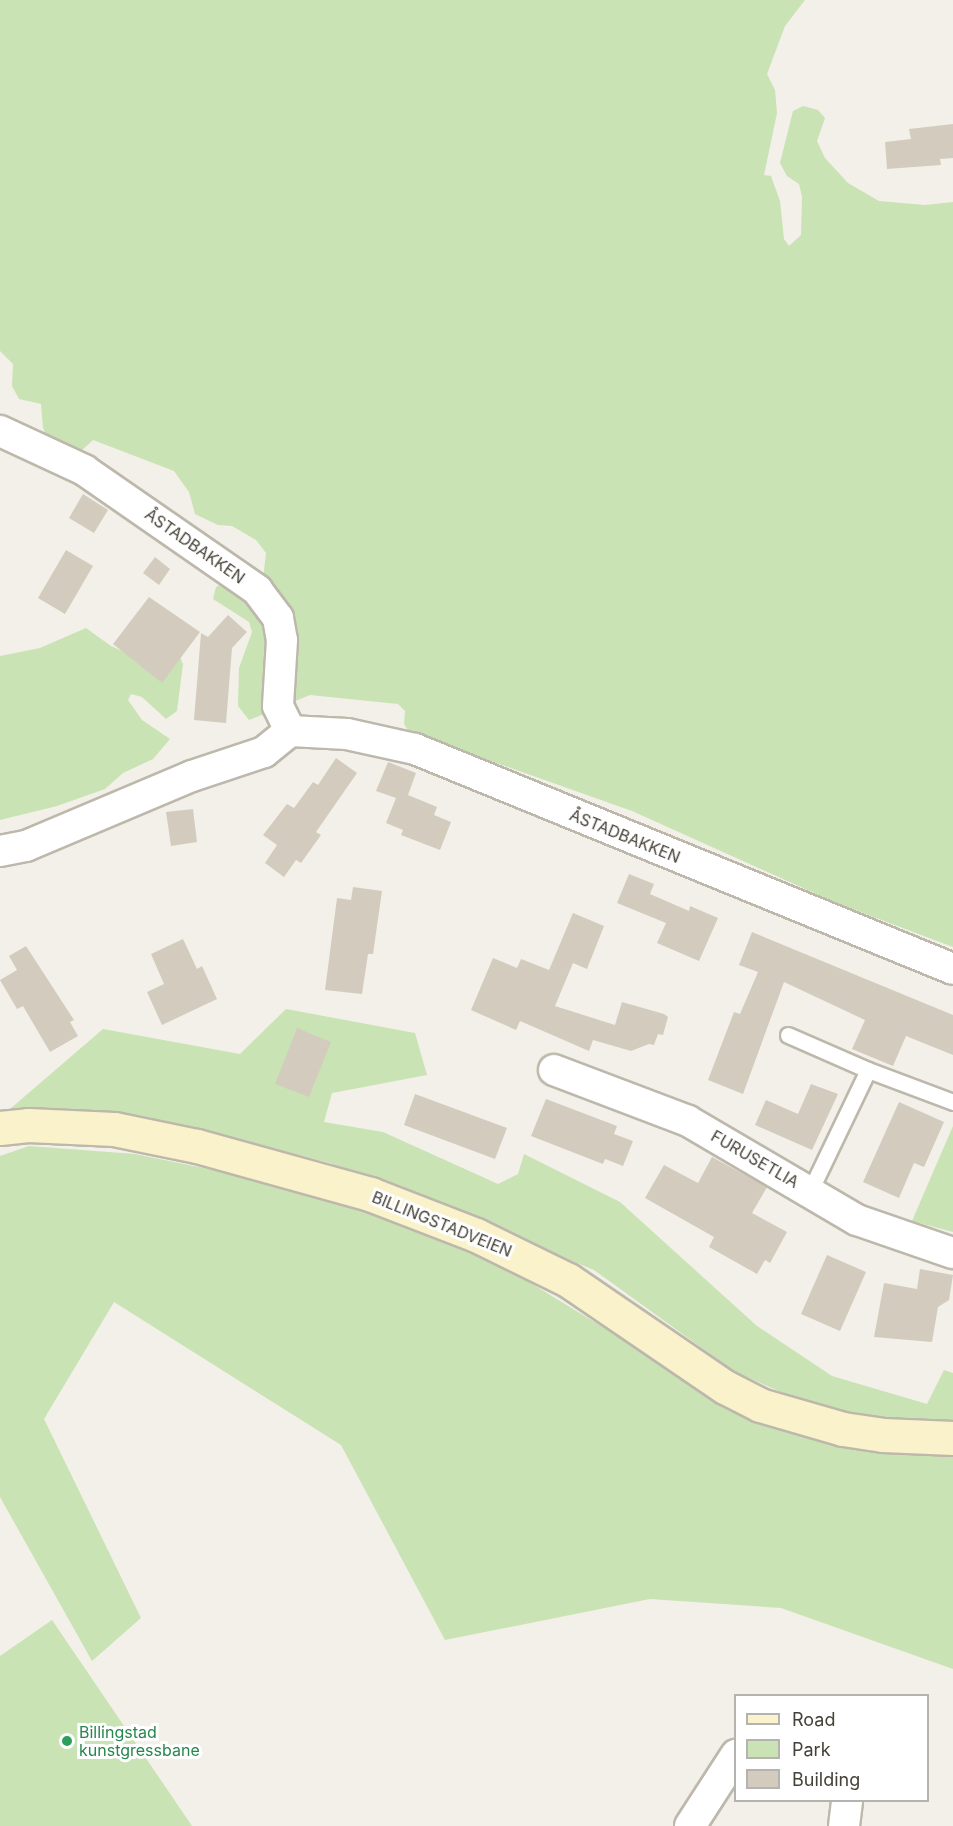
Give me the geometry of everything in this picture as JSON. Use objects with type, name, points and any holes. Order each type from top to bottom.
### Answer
[{"type":"main road","name":"BILLINGSTADVEIEN","points":[[0,1128],[28,1125],[114,1129],[197,1146],[370,1194],[476,1235],[568,1280],[725,1387],[760,1405],[843,1429],[953,1438]]},
{"type":"street","name":"ÅSTADBAKKEN","points":[[0,431],[84,470],[257,590],[278,618],[282,640],[278,706],[290,731],[347,734],[415,749],[953,969]]},
{"type":"street","points":[[0,850],[59,834],[192,776],[264,752],[290,731]]},
{"type":"street","name":"FURUSETLIA","points":[[554,1070],[688,1121],[857,1220],[953,1253]]},
{"type":"street","points":[[690,1826],[734,1757]]},
{"type":"street","points":[[844,1826],[847,1802]]},
{"type":"lane","points":[[788,1035],[868,1070],[953,1102]]},
{"type":"lane","points":[[810,1191],[868,1070]]},
{"type":"green space","points":[[0,0],[805,0],[785,26],[767,74],[775,90],[777,113],[764,175],[771,176],[780,201],[784,239],[789,246],[801,235],[802,197],[799,184],[787,176],[780,163],[793,111],[803,106],[818,110],[825,118],[817,141],[825,158],[848,183],[879,201],[925,205],[953,202],[953,947],[834,902],[632,811],[409,732],[404,724],[405,711],[398,704],[310,695],[249,720],[238,706],[239,668],[252,632],[249,622],[213,599],[216,587],[227,581],[263,579],[266,553],[256,540],[232,526],[218,525],[195,514],[189,492],[174,471],[93,440],[66,465],[58,461],[43,428],[41,404],[19,399],[12,386],[13,364],[0,351]]},
{"type":"green space","points":[[86,628],[111,646],[136,657],[174,644],[183,664],[177,711],[166,719],[142,697],[131,694],[128,700],[142,720],[170,739],[153,759],[123,773],[105,789],[57,806],[0,820],[0,656],[40,648]]},
{"type":"green space","points":[[286,1009],[415,1033],[427,1075],[332,1093],[324,1122],[383,1132],[498,1184],[518,1174],[524,1154],[620,1202],[757,1326],[832,1376],[927,1404],[944,1370],[953,1373],[953,1425],[820,1409],[735,1372],[594,1270],[330,1163],[209,1132],[95,1112],[10,1109],[103,1029],[240,1054]]},
{"type":"green space","points":[[953,1126],[953,1232],[912,1221]]},
{"type":"green space","points":[[29,1146],[135,1154],[296,1187],[478,1251],[716,1396],[798,1434],[953,1452],[953,1669],[781,1608],[650,1599],[445,1640],[341,1445],[114,1302],[44,1419],[141,1618],[92,1661],[0,1497],[0,1156]]},
{"type":"green space","name":"Billingstad kunstgressbane","points":[[52,1620],[192,1826],[0,1826],[0,1656]]},
{"type":"building","points":[[953,124],[953,158],[940,159],[941,165],[887,169],[885,142],[911,139],[909,129]]},
{"type":"building","points":[[83,494],[108,510],[94,533],[69,518]]},
{"type":"building","points":[[66,550],[93,566],[65,614],[38,598]]},
{"type":"building","points":[[155,557],[170,569],[159,585],[143,573]]},
{"type":"building","points":[[149,597],[200,632],[162,683],[113,644]]},
{"type":"building","points":[[228,615],[247,632],[232,648],[226,723],[194,720],[201,633],[208,637]]},
{"type":"building","points":[[336,758],[357,773],[316,832],[321,835],[301,863],[296,860],[284,877],[265,863],[277,845],[263,835],[287,804],[294,808],[313,782],[318,785]]},
{"type":"building","points":[[388,762],[416,773],[408,795],[437,807],[434,815],[451,822],[440,850],[401,835],[403,830],[386,823],[396,798],[376,791]]},
{"type":"building","points":[[193,809],[197,842],[171,846],[166,812]]},
{"type":"building","points":[[629,874],[654,884],[650,894],[689,911],[690,906],[718,918],[699,961],[657,943],[666,923],[617,903]]},
{"type":"building","points":[[353,887],[382,891],[373,954],[368,954],[362,994],[325,990],[337,898],[351,900]]},
{"type":"building","points":[[573,913],[604,926],[587,969],[573,963],[555,1006],[615,1025],[622,1002],[664,1014],[668,1017],[663,1035],[658,1034],[654,1045],[649,1044],[631,1051],[593,1040],[589,1051],[520,1021],[516,1030],[471,1010],[493,958],[517,968],[521,959],[549,970]]},
{"type":"building","points":[[752,932],[953,1015],[953,1055],[906,1036],[893,1066],[852,1049],[865,1020],[784,982],[743,1094],[708,1080],[734,1012],[740,1014],[758,972],[739,965]]},
{"type":"building","points":[[183,939],[197,969],[202,966],[217,999],[162,1025],[147,992],[164,984],[151,954]]},
{"type":"building","points":[[26,946],[74,1020],[70,1022],[78,1036],[50,1052],[23,1006],[17,1009],[0,980],[17,970],[9,956]]},
{"type":"building","points":[[297,1028],[331,1042],[309,1097],[275,1084]]},
{"type":"building","points":[[811,1084],[838,1094],[812,1150],[755,1125],[766,1100],[798,1114]]},
{"type":"building","points":[[415,1094],[507,1128],[495,1159],[404,1125]]},
{"type":"building","points":[[546,1099],[617,1126],[614,1134],[633,1141],[623,1166],[605,1159],[603,1164],[531,1136]]},
{"type":"building","points":[[899,1102],[944,1122],[924,1167],[914,1163],[899,1198],[863,1182]]},
{"type":"building","points":[[712,1157],[767,1187],[752,1213],[787,1232],[770,1263],[765,1260],[757,1274],[709,1247],[714,1237],[645,1198],[664,1165],[698,1183]]},
{"type":"building","points":[[827,1255],[866,1272],[840,1331],[801,1314]]},
{"type":"building","points":[[920,1269],[953,1275],[949,1300],[938,1307],[932,1342],[874,1337],[884,1283],[917,1289]]},
{"type":"place","name":"Billingstad kunstgressbane","points":[[67,1741]]}]
